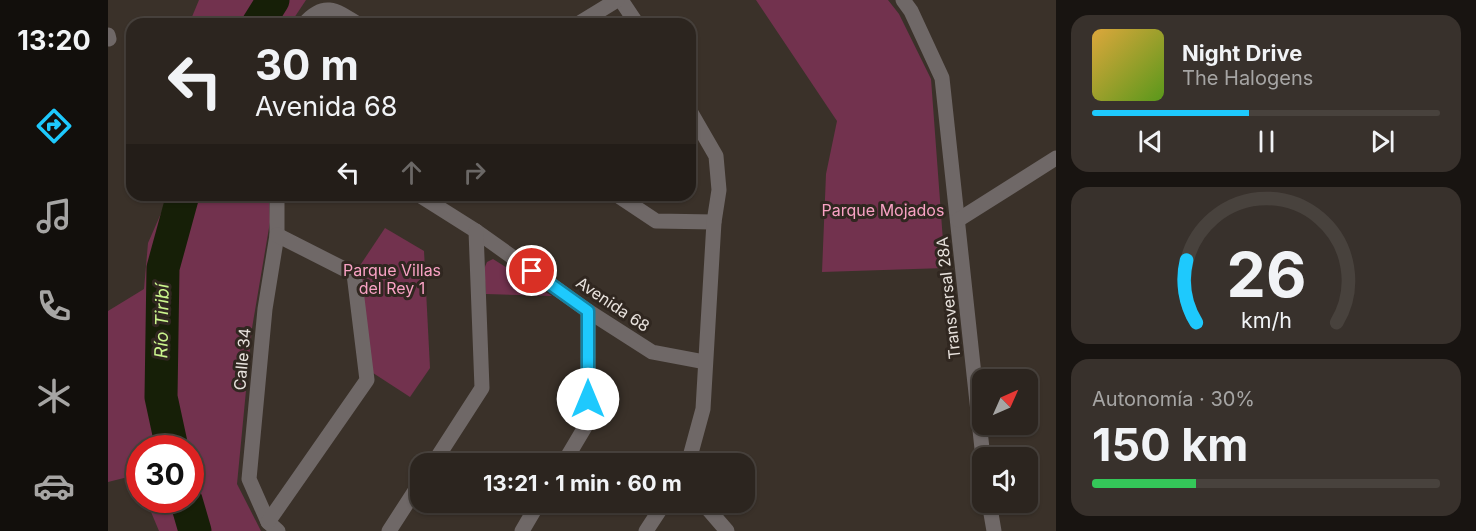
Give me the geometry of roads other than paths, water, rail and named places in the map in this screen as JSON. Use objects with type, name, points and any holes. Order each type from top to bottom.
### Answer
[{"type":"street","points":[[588,18],[619,0],[632,18]]},
{"type":"street","name":"Transversal 28A","points":[[903,0],[911,11],[942,78],[982,447]]},
{"type":"street","points":[[309,18],[325,9],[336,10],[349,18]]},
{"type":"street","points":[[691,453],[703,409],[714,222],[719,190],[716,156],[696,121]]},
{"type":"street","points":[[958,220],[1056,158]]},
{"type":"street","name":"Calle 34","points":[[273,527],[249,479],[265,309],[277,235],[276,201]]},
{"type":"street","name":"Avenida 68","points":[[428,201],[476,231],[588,311],[652,352],[705,362]]},
{"type":"street","points":[[626,201],[656,221],[714,222]]},
{"type":"street","points":[[440,453],[482,388],[476,231]]},
{"type":"street","points":[[273,527],[367,380],[354,274],[277,235]]},
{"type":"street","points":[[570,453],[588,422],[588,311]]},
{"type":"street","points":[[389,531],[410,498]]},
{"type":"street","points":[[522,531],[533,513]]},
{"type":"street","points":[[646,531],[658,513]]},
{"type":"street","points":[[711,513],[727,531]]},
{"type":"street","points":[[991,513],[994,531]]},
{"type":"waterway","name":"Río Tiribí","points":[[262,18],[273,0]]},
{"type":"waterway","name":"Río Tiribí","points":[[169,435],[161,397],[163,268],[181,201]]},
{"type":"waterway","name":"Río Tiribí","points":[[190,513],[195,531]]},
{"type":"park label","name":"Parque Mojados","points":[[883,210]]},
{"type":"park label","name":"Parque Villas del Rey 1","points":[[392,279]]}]
